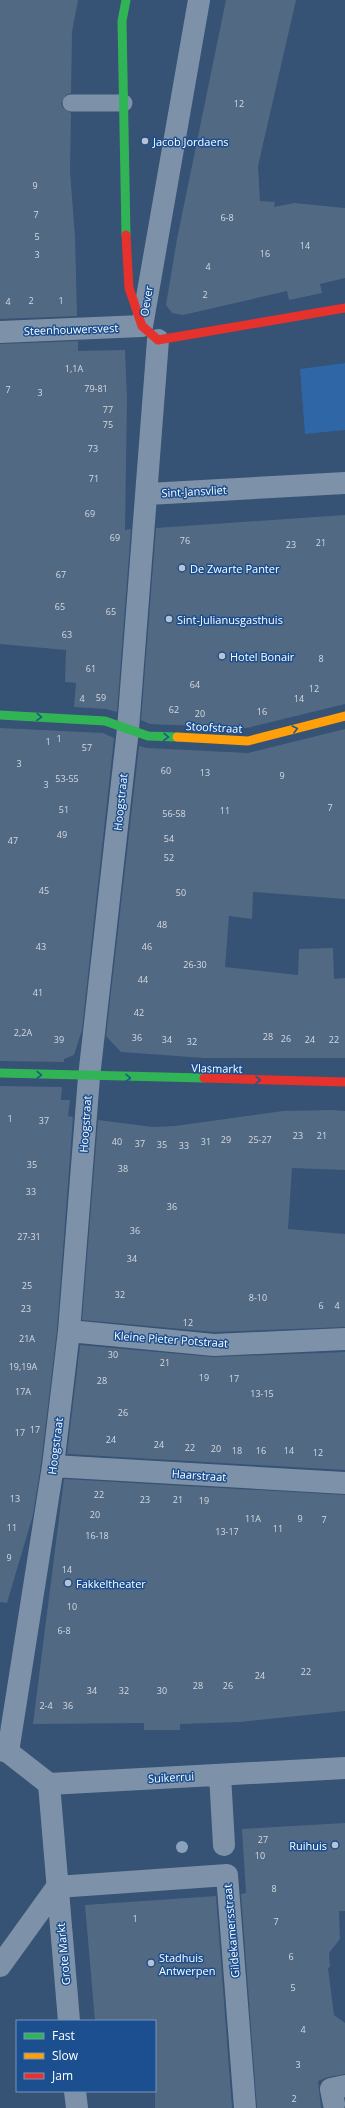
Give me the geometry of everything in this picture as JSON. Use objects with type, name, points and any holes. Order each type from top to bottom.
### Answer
[{"type":"street","name":"Oever","points":[[126,0],[122,21],[127,269],[129,288],[142,326]]},
{"type":"street","name":"Oever","points":[[142,326],[199,0]]},
{"type":"street","points":[[142,326],[158,340],[345,308]]},
{"type":"street","name":"Steenhouwersvest","points":[[0,332],[142,326]]},
{"type":"street","name":"Sint-Jansvliet","points":[[158,340],[148,494],[345,483]]},
{"type":"street","name":"Hoogstraat","points":[[4,1751],[53,1466],[69,1331],[89,1077],[128,729],[148,494]]},
{"type":"street","name":"Stoofstraat","points":[[0,715],[105,721],[148,736],[248,740],[345,716]]},
{"type":"street","name":"Vlasmarkt","points":[[0,1073],[89,1077],[345,1082]]},
{"type":"street","name":"Kleine Pieter Potstraat","points":[[69,1331],[214,1345],[345,1339]]},
{"type":"street","name":"Haarstraat","points":[[53,1466],[345,1484]]},
{"type":"street","points":[[4,1751],[49,1784]]},
{"type":"street","name":"Suikerrui","points":[[49,1784],[345,1768]]},
{"type":"street","points":[[220,1775],[224,1845]]},
{"type":"street","name":"Grote Markt","points":[[49,1784],[69,2020]]},
{"type":"street","name":"Gildekamersstraat","points":[[58,1887],[227,1875],[245,2108]]},
{"type":"street","points":[[0,1966],[58,1887]]},
{"type":"street","points":[[75,2092],[77,2108]]},
{"type":"lane","points":[[71,103],[124,104]]},
{"type":"shaded area","points":[[345,363],[345,430],[305,434],[300,369]]},
{"type":"building","points":[[0,0],[78,0],[72,32],[71,93],[66,95],[61,103],[63,108],[71,113],[70,171],[75,237],[77,316],[0,319]]},
{"type":"building","points":[[226,0],[296,0],[258,166],[260,201],[275,202],[274,207],[294,203],[345,208],[345,278],[320,284],[322,293],[289,300],[287,291],[183,315],[172,313],[166,305],[177,239]]},
{"type":"building","points":[[78,341],[78,351],[125,350],[127,398],[125,530],[131,529],[117,712],[106,709],[74,707],[76,683],[65,682],[66,650],[0,644],[0,344]]},
{"type":"building","points":[[345,515],[345,704],[247,728],[150,724],[141,720],[156,528]]},
{"type":"building","points":[[0,728],[103,733],[114,738],[82,1030],[74,1055],[64,1059],[64,1062],[0,1061]]},
{"type":"building","points":[[345,729],[345,899],[253,892],[252,919],[229,916],[225,967],[298,975],[299,949],[333,948],[334,979],[345,978],[345,1058],[204,1058],[121,1052],[106,1036],[139,746],[147,748],[248,753]]},
{"type":"building","points":[[0,1086],[62,1087],[61,1100],[70,1100],[68,1116],[73,1117],[57,1330],[41,1464],[33,1515],[7,1603],[0,1602]]},
{"type":"building","points":[[283,1111],[345,1111],[345,1170],[292,1168],[288,1229],[345,1234],[345,1327],[214,1332],[82,1320],[98,1120],[153,1127],[175,1126]]},
{"type":"building","points":[[80,1345],[213,1357],[345,1352],[345,1470],[67,1454]]},
{"type":"building","points":[[64,1479],[345,1495],[345,1711],[240,1722],[180,1724],[180,1730],[144,1730],[144,1723],[33,1724]]},
{"type":"building","points":[[345,1823],[345,1911],[339,1911],[340,1939],[329,1953],[330,1967],[328,1968],[334,2015],[345,2023],[345,2074],[328,2077],[318,2081],[321,2108],[257,2108],[241,1894],[246,1893],[242,1829]]},
{"type":"building","name":"Stadhuis Antwerpen","points":[[216,1896],[232,2108],[155,2108],[156,2020],[95,2020],[85,1905]]},
{"type":"traffic: fast","points":[[126,0],[122,21],[126,235]]},
{"type":"traffic: fast","points":[[0,715],[105,721],[148,736],[177,737]]},
{"type":"traffic: fast","points":[[0,1073],[204,1078]]},
{"type":"traffic: slow","points":[[177,737],[248,741],[345,716]]},
{"type":"traffic: jam","points":[[126,235],[129,288],[142,326],[158,340],[345,308]]},
{"type":"traffic: jam","points":[[204,1078],[345,1082]]},
{"type":"place","name":"Jacob Jordaens","points":[[145,141]]},
{"type":"place","name":"De Zwarte Panter","points":[[182,568]]},
{"type":"place","name":"Sint-Julianusgasthuis","points":[[169,619]]},
{"type":"place","name":"Hotel Bonair","points":[[222,656]]},
{"type":"place","name":"Fakkeltheater","points":[[68,1583]]},
{"type":"place","name":"Ruihuis","points":[[335,1845]]},
{"type":"place","name":"Stadhuis Antwerpen","points":[[151,1963]]}]
